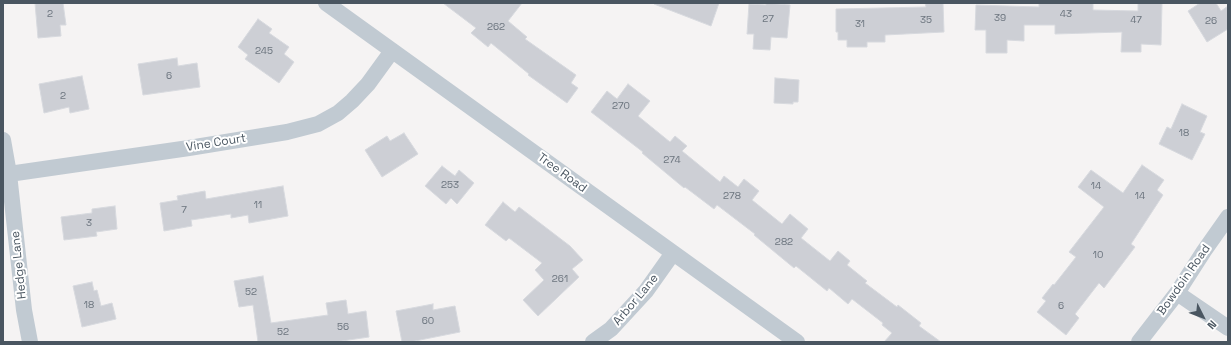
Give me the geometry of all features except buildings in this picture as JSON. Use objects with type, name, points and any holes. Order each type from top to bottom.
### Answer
[{"type":"street","name":"Tree Road","points":[[326,3],[798,342]]},
{"type":"street","name":"Vine Court","points":[[9,174],[189,148],[287,132],[318,124],[338,113],[352,101],[368,84],[392,51]]},
{"type":"street","name":"Hedge Lane","points":[[3,140],[9,174],[24,310],[30,342]]},
{"type":"street","name":"Bowdoin Road","points":[[1139,342],[1177,293],[1204,251],[1228,218]]},
{"type":"street","name":"Arbor Lane","points":[[593,342],[611,329],[646,291],[673,252]]},
{"type":"street","points":[[1177,293],[1228,328]]}]
